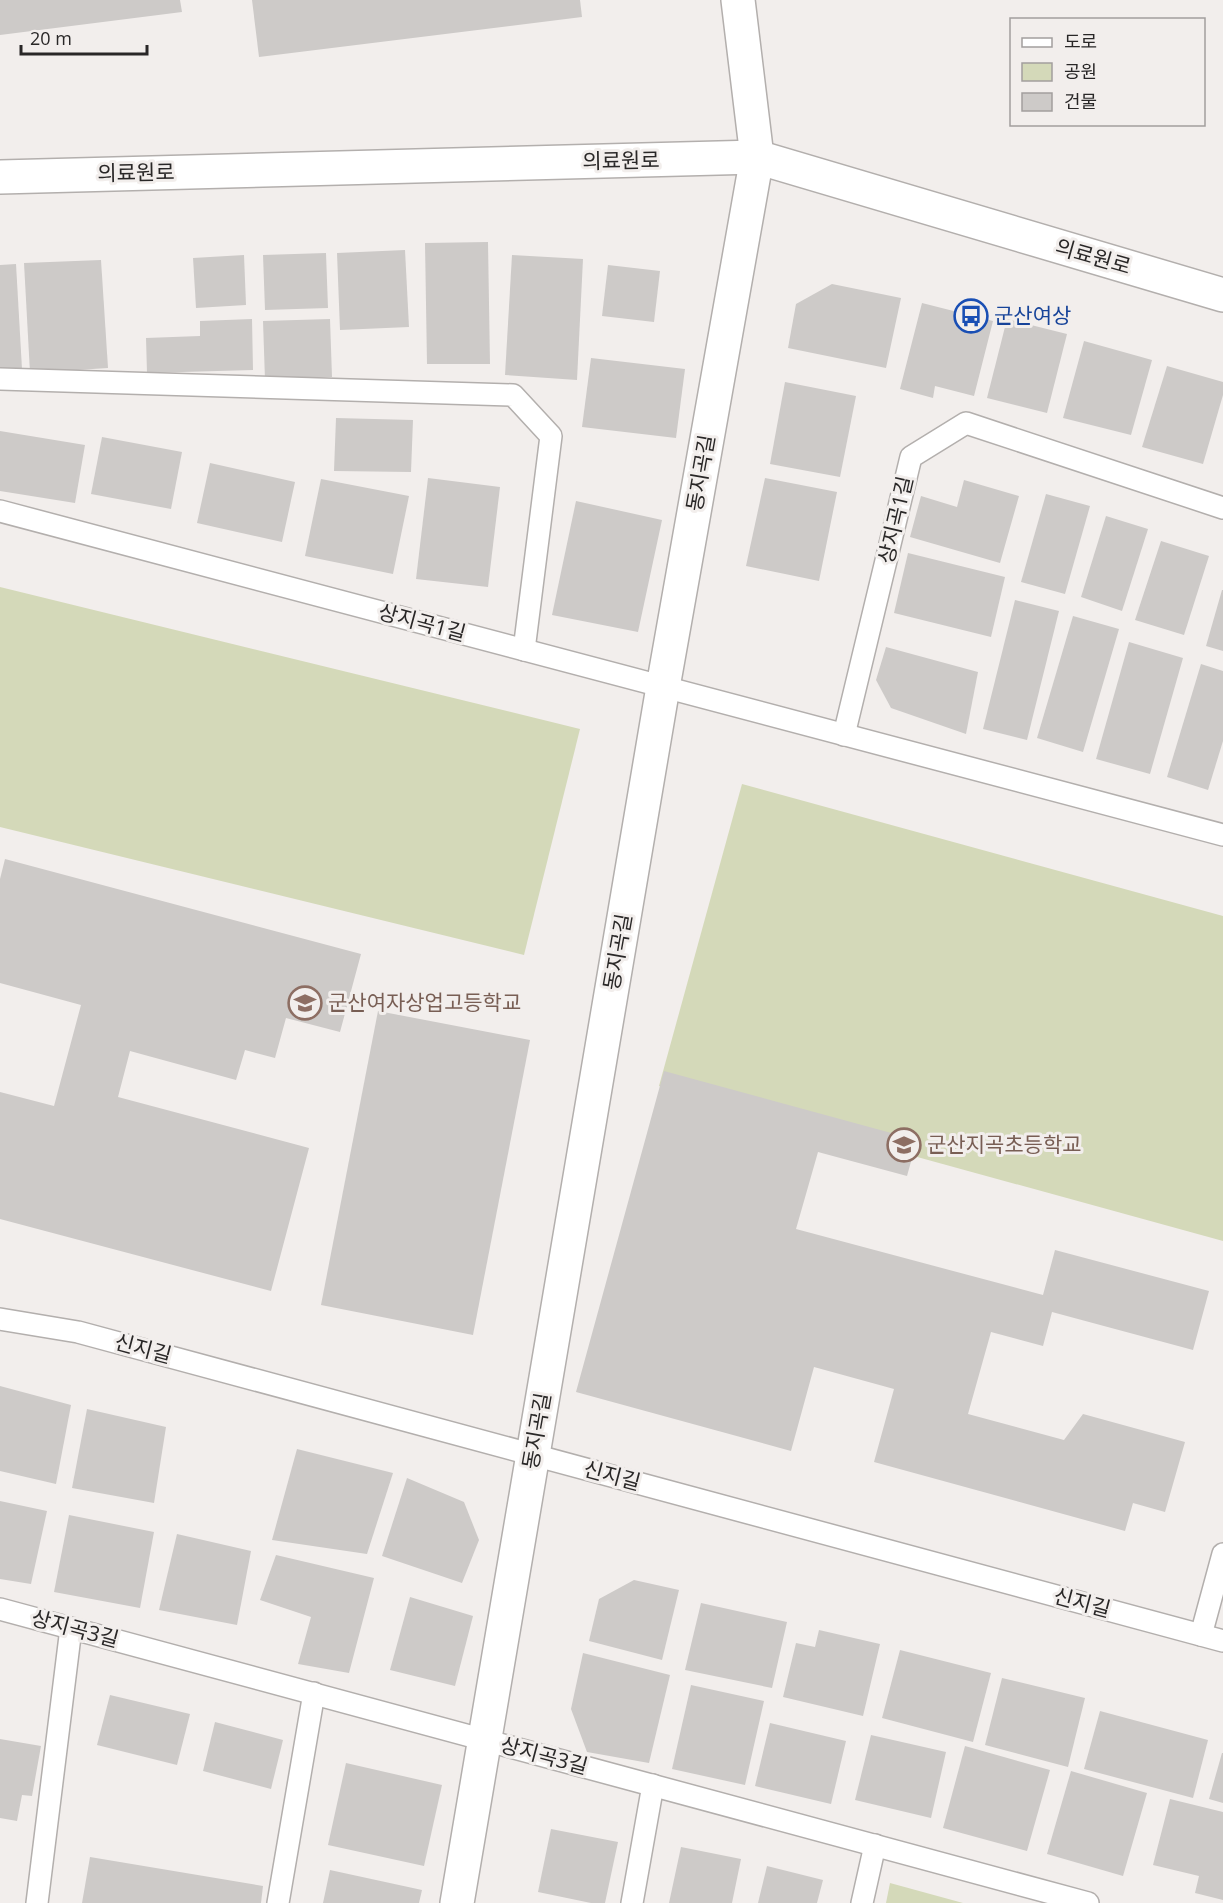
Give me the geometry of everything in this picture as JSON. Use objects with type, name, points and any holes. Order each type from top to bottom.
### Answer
[{"type":"street","name":"동지곡길","points":[[457,1903],[663,687],[757,157],[738,0]]},
{"type":"street","name":"의료원로","points":[[0,177],[757,157],[1223,295]]},
{"type":"lane","points":[[0,379],[513,395],[552,435],[524,650]]},
{"type":"lane","name":"상지곡1길","points":[[844,735],[911,458],[966,423],[1223,508]]},
{"type":"lane","name":"상지곡1길","points":[[0,511],[1223,835]]},
{"type":"lane","name":"신지길","points":[[0,1318],[78,1332],[1223,1641]]},
{"type":"lane","points":[[1201,1635],[1223,1554]]},
{"type":"lane","name":"상지곡3길","points":[[0,1609],[1088,1903]]},
{"type":"lane","points":[[37,1903],[71,1628]]},
{"type":"lane","points":[[278,1903],[314,1693]]},
{"type":"lane","points":[[632,1903],[653,1785]]},
{"type":"lane","points":[[862,1903],[875,1845]]},
{"type":"green space","points":[[0,587],[580,729],[524,955],[0,827]]},
{"type":"green space","points":[[742,784],[1223,916],[1223,1241],[659,1086]]},
{"type":"green space","points":[[890,1883],[963,1903],[886,1903]]},
{"type":"building","points":[[0,0],[180,0],[182,12],[0,35]]},
{"type":"building","points":[[252,0],[580,0],[582,17],[259,57]]},
{"type":"building","points":[[488,242],[490,364],[427,364],[425,243]]},
{"type":"building","points":[[405,250],[409,327],[340,330],[337,253]]},
{"type":"building","points":[[326,253],[328,308],[265,310],[263,255]]},
{"type":"building","points":[[244,255],[246,305],[196,308],[193,258]]},
{"type":"building","points":[[512,255],[583,259],[577,380],[505,375]]},
{"type":"building","points":[[101,260],[108,368],[30,373],[24,263]]},
{"type":"building","points":[[16,264],[22,369],[0,370],[0,265]]},
{"type":"building","points":[[608,265],[660,271],[654,322],[602,316]]},
{"type":"building","points":[[832,284],[901,298],[886,368],[788,348],[796,304]]},
{"type":"building","points":[[922,303],[993,321],[974,396],[935,386],[933,398],[900,389]]},
{"type":"building","points":[[252,319],[253,370],[147,373],[146,338],[200,336],[200,321]]},
{"type":"building","points":[[330,319],[332,377],[265,380],[263,321]]},
{"type":"building","points":[[1007,319],[1067,334],[1047,413],[987,398]]},
{"type":"building","points":[[1084,341],[1152,360],[1131,435],[1063,418]]},
{"type":"building","points":[[591,358],[685,369],[676,438],[582,427]]},
{"type":"building","points":[[1167,366],[1223,382],[1223,395],[1203,464],[1142,447]]},
{"type":"building","points":[[785,382],[856,396],[840,477],[770,464]]},
{"type":"building","points":[[336,418],[413,420],[411,472],[334,471]]},
{"type":"building","points":[[0,431],[85,445],[75,503],[0,491]]},
{"type":"building","points":[[102,437],[182,452],[171,509],[91,494]]},
{"type":"building","points":[[210,463],[295,482],[282,542],[197,523]]},
{"type":"building","points":[[428,478],[500,487],[488,587],[416,579]]},
{"type":"building","points":[[765,478],[837,492],[819,581],[746,566]]},
{"type":"building","points":[[321,479],[409,496],[393,574],[305,556]]},
{"type":"building","points":[[964,480],[1019,496],[1000,563],[910,537],[921,496],[957,507]]},
{"type":"building","points":[[1046,494],[1090,506],[1065,594],[1021,582]]},
{"type":"building","points":[[576,501],[662,520],[638,632],[552,615]]},
{"type":"building","points":[[1106,516],[1148,529],[1122,611],[1081,597]]},
{"type":"building","points":[[1161,541],[1209,556],[1184,635],[1135,620]]},
{"type":"building","points":[[908,553],[1005,577],[991,637],[894,613]]},
{"type":"building","points":[[1223,590],[1223,651],[1206,646]]},
{"type":"building","points":[[1015,600],[1059,611],[1027,740],[983,729]]},
{"type":"building","points":[[1073,616],[1119,629],[1083,752],[1037,738]]},
{"type":"building","points":[[1129,642],[1183,658],[1150,774],[1096,759]]},
{"type":"building","points":[[886,647],[978,672],[966,734],[891,708],[876,680]]},
{"type":"building","points":[[1201,664],[1223,671],[1223,741],[1208,790],[1167,777]]},
{"type":"building","points":[[5,859],[361,954],[340,1032],[286,1018],[275,1058],[245,1050],[236,1080],[130,1051],[118,1097],[309,1148],[271,1291],[0,1219],[0,1092],[54,1106],[81,1005],[0,983],[0,879]]},
{"type":"building","points":[[378,1011],[530,1040],[473,1335],[321,1305]]},
{"type":"building","points":[[664,1071],[917,1140],[907,1176],[818,1152],[796,1229],[1043,1295],[1055,1250],[1209,1291],[1193,1350],[1052,1312],[1043,1346],[991,1332],[968,1414],[1064,1440],[1083,1414],[1185,1442],[1165,1512],[1133,1503],[1125,1531],[874,1462],[894,1389],[814,1367],[791,1451],[576,1392]]},
{"type":"building","points":[[0,1386],[71,1405],[56,1484],[0,1471]]},
{"type":"building","points":[[87,1409],[166,1427],[154,1503],[72,1488]]},
{"type":"building","points":[[297,1449],[393,1473],[367,1554],[272,1540]]},
{"type":"building","points":[[407,1478],[464,1502],[479,1540],[462,1583],[382,1556]]},
{"type":"building","points":[[0,1501],[47,1511],[31,1584],[0,1579]]},
{"type":"building","points":[[69,1515],[154,1532],[140,1608],[54,1592]]},
{"type":"building","points":[[177,1534],[251,1551],[237,1625],[159,1610]]},
{"type":"building","points":[[276,1555],[374,1578],[349,1673],[298,1664],[311,1617],[260,1600]]},
{"type":"building","points":[[634,1580],[679,1590],[662,1660],[589,1641],[599,1599]]},
{"type":"building","points":[[410,1597],[473,1616],[455,1686],[390,1670]]},
{"type":"building","points":[[701,1603],[787,1622],[772,1688],[685,1670]]},
{"type":"building","points":[[819,1630],[880,1644],[863,1716],[783,1697],[796,1643],[815,1647]]},
{"type":"building","points":[[900,1650],[991,1673],[973,1742],[882,1718]]},
{"type":"building","points":[[583,1653],[670,1675],[649,1763],[587,1752],[571,1709]]},
{"type":"building","points":[[1002,1678],[1085,1698],[1068,1767],[985,1745]]},
{"type":"building","points":[[691,1685],[764,1701],[745,1785],[672,1769]]},
{"type":"building","points":[[110,1695],[190,1714],[177,1765],[97,1745]]},
{"type":"building","points":[[1100,1711],[1208,1740],[1193,1798],[1084,1769]]},
{"type":"building","points":[[215,1722],[283,1740],[271,1789],[203,1771]]},
{"type":"building","points":[[770,1723],[846,1741],[831,1804],[755,1786]]},
{"type":"building","points":[[871,1735],[946,1752],[931,1818],[855,1800]]},
{"type":"building","points":[[0,1739],[41,1746],[32,1796],[22,1795],[17,1821],[0,1818]]},
{"type":"building","points":[[965,1746],[1050,1770],[1027,1851],[943,1828]]},
{"type":"building","points":[[1223,1753],[1223,1803],[1209,1799]]},
{"type":"building","points":[[346,1763],[442,1785],[424,1866],[328,1845]]},
{"type":"building","points":[[1071,1771],[1147,1793],[1123,1876],[1047,1854]]},
{"type":"building","points":[[1170,1799],[1223,1812],[1223,1900],[1195,1893],[1199,1876],[1153,1865]]},
{"type":"building","points":[[551,1829],[618,1842],[605,1903],[591,1903],[538,1892]]},
{"type":"building","points":[[681,1847],[741,1859],[732,1903],[669,1903]]},
{"type":"building","points":[[90,1857],[263,1886],[261,1903],[82,1903]]},
{"type":"building","points":[[767,1866],[823,1880],[817,1903],[758,1903]]},
{"type":"building","points":[[330,1870],[422,1890],[419,1903],[323,1903]]},
{"type":"place","name":"군산여상","points":[[971,316]]},
{"type":"place","name":"군산여자상업고등학교","points":[[305,1003]]},
{"type":"place","name":"군산지곡초등학교","points":[[904,1145]]}]
